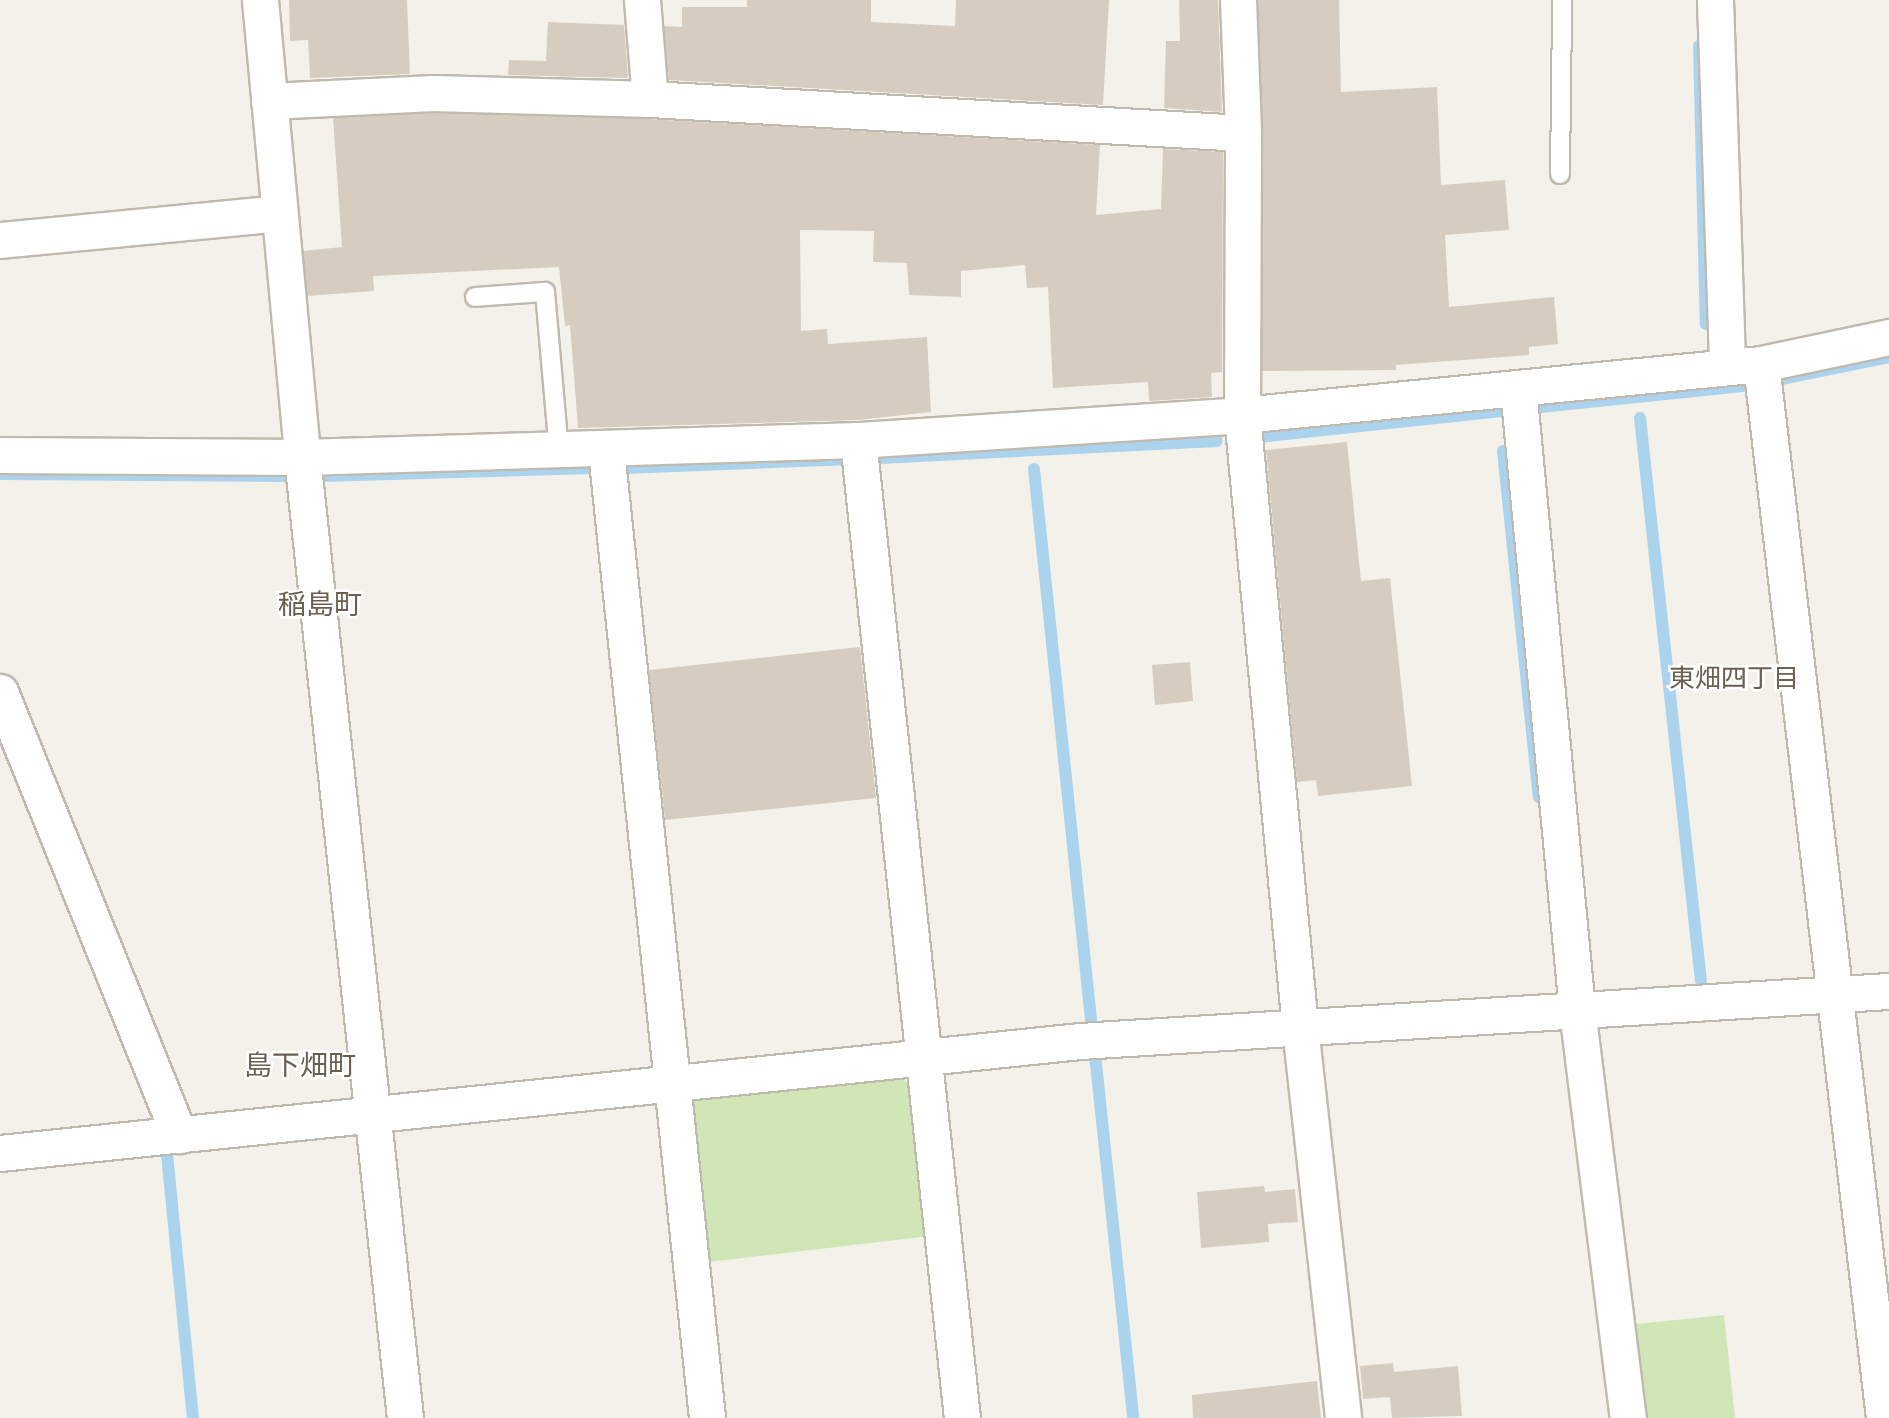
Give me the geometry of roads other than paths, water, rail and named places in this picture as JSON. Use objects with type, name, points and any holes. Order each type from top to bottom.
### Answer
[{"type":"street","points":[[260,0],[302,457],[405,1418]]},
{"type":"street","points":[[642,0],[650,99]]},
{"type":"street","points":[[1238,0],[1243,133],[1242,415],[1300,1027],[1343,1418]]},
{"type":"street","points":[[1715,0],[1744,365],[1834,995],[1884,1418]]},
{"type":"street","points":[[269,101],[433,93],[650,99],[1243,133]]},
{"type":"street","points":[[0,240],[279,213]]},
{"type":"street","points":[[0,455],[302,457],[606,450],[858,440],[1242,415],[1518,388],[1744,365],[1889,337]]},
{"type":"street","points":[[1518,388],[1577,1010],[1628,1418]]},
{"type":"street","points":[[858,440],[962,1418]]},
{"type":"street","points":[[606,450],[707,1418]]},
{"type":"street","points":[[0,692],[179,1135]]},
{"type":"street","points":[[0,1153],[1080,1041],[1889,991]]},
{"type":"lane","points":[[1560,174],[1562,0]]},
{"type":"lane","points":[[475,296],[545,292],[559,451]]},
{"type":"waterway","points":[[1699,46],[1706,324]]},
{"type":"waterway","points":[[1781,379],[1889,357]]},
{"type":"waterway","points":[[1540,407],[1743,386]]},
{"type":"waterway","points":[[1259,437],[1502,411]]},
{"type":"waterway","points":[[1640,418],[1701,981]]},
{"type":"waterway","points":[[880,458],[1217,441]]},
{"type":"waterway","points":[[1503,451],[1539,797]]},
{"type":"waterway","points":[[624,468],[845,459]]},
{"type":"waterway","points":[[322,476],[591,468]]},
{"type":"waterway","points":[[1034,469],[1091,1020]]},
{"type":"waterway","points":[[0,474],[294,476]]},
{"type":"waterway","points":[[1095,1054],[1133,1418]]},
{"type":"waterway","points":[[167,1154],[193,1418]]},
{"type":"district","name":"稲島町","points":[[320,605]]},
{"type":"district","name":"東畑四丁目","points":[[1734,679]]},
{"type":"district","name":"島下畑町","points":[[300,1066]]}]
